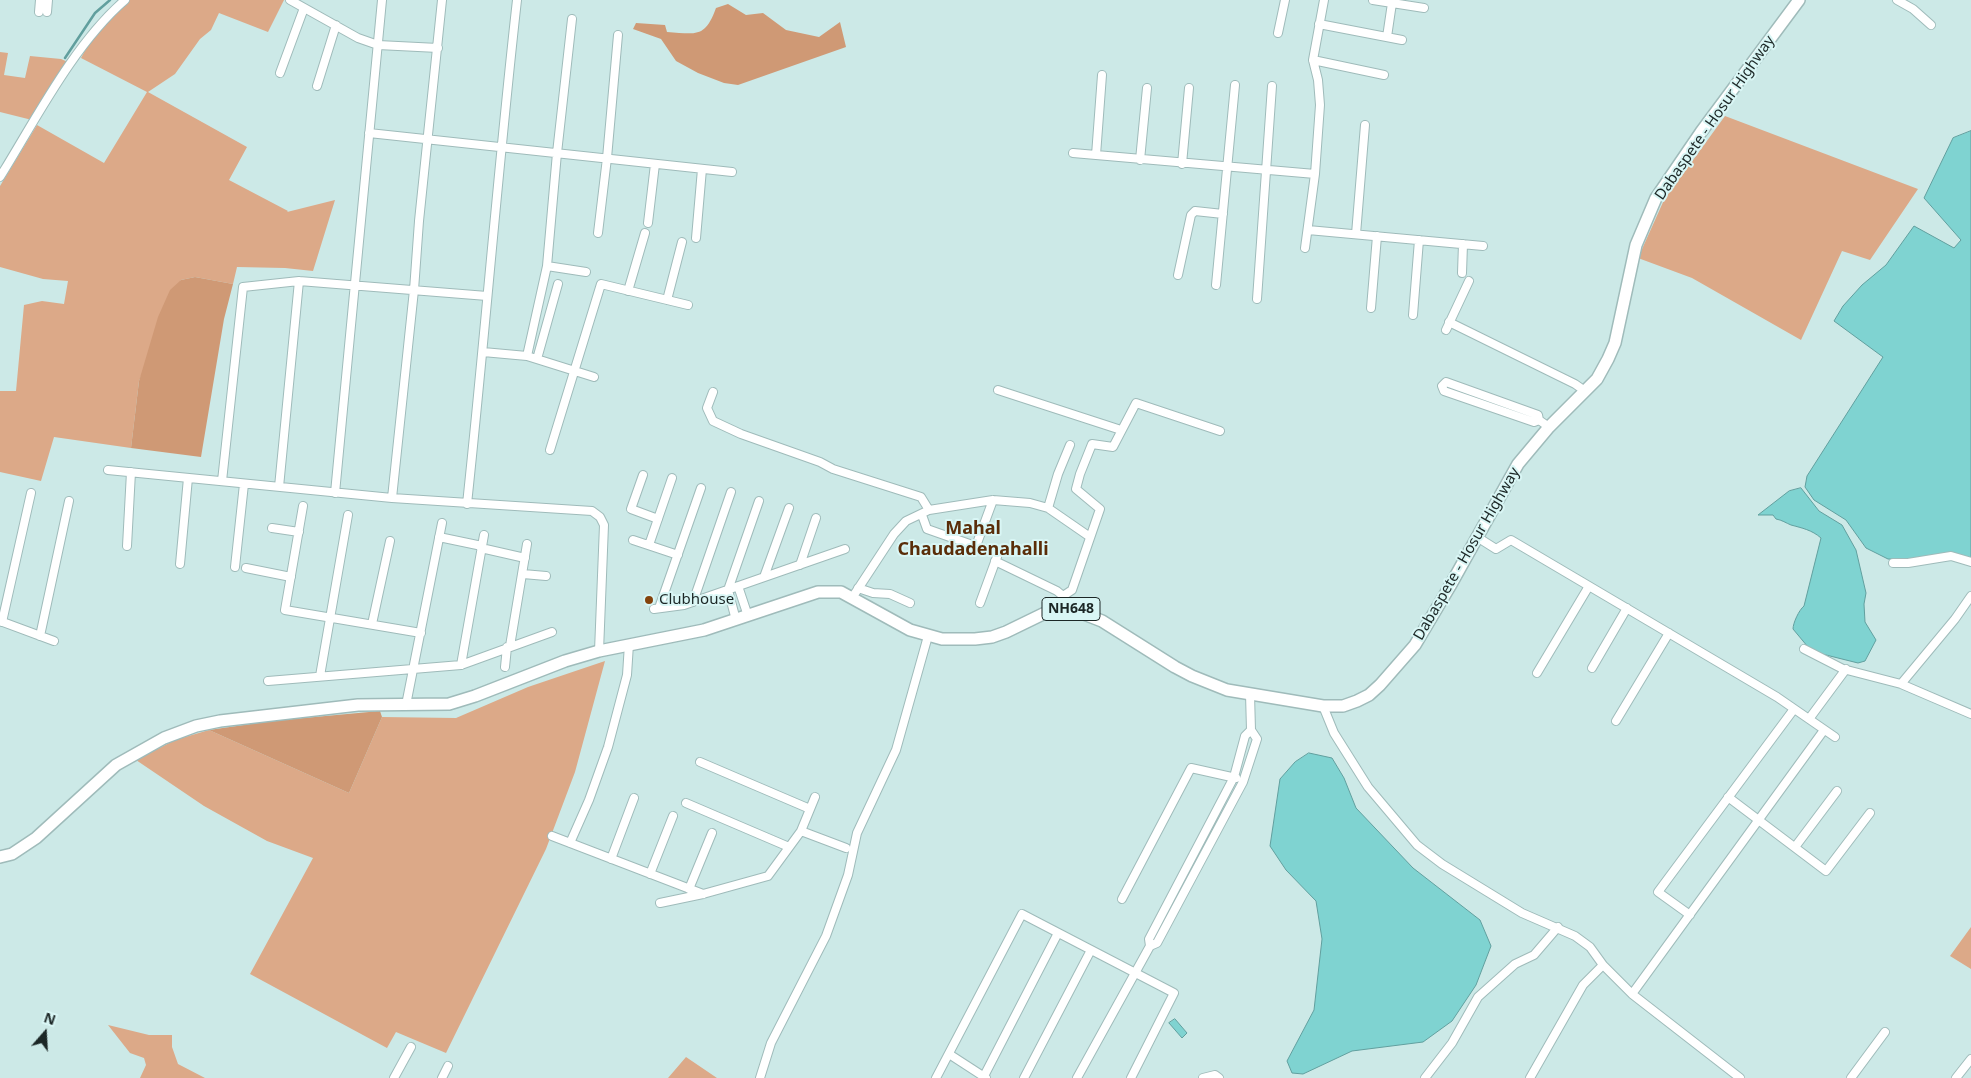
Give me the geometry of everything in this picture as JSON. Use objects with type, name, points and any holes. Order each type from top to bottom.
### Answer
[{"type":"highway","name":"Dabaspete - Hosur Highway","points":[[1064,602],[1102,620],[1192,676],[1227,690],[1323,706],[1343,706],[1369,694],[1392,672],[1415,645],[1518,464],[1549,427],[1598,379],[1615,343],[1636,245],[1656,198],[1701,132],[1798,1]]},
{"type":"highway","name":"NH648","points":[[0,857],[12,854],[36,838],[116,765],[164,738],[196,726],[220,721],[358,705],[449,704],[565,661],[629,644],[704,630],[818,592],[855,593],[910,630],[942,639],[992,637],[1006,632],[1064,602]]},
{"type":"street","points":[[40,0],[43,12],[48,0]]},
{"type":"street","points":[[0,177],[71,63],[106,17],[125,0]]},
{"type":"street","points":[[290,0],[358,38],[378,45],[438,48]]},
{"type":"street","points":[[335,493],[382,0]]},
{"type":"street","points":[[392,498],[442,0]]},
{"type":"street","points":[[467,504],[517,0]]},
{"type":"street","points":[[1278,33],[1284,0]]},
{"type":"street","points":[[1305,248],[1315,174],[1320,105],[1318,80],[1313,60],[1318,24],[1324,0]]},
{"type":"street","points":[[1373,0],[1424,8]]},
{"type":"street","points":[[1897,0],[1913,9],[1930,25]]},
{"type":"street","points":[[1387,37],[1392,3]]},
{"type":"street","points":[[280,72],[304,8]]},
{"type":"street","points":[[527,356],[547,266],[572,19]]},
{"type":"street","points":[[1318,24],[1402,40]]},
{"type":"street","points":[[317,86],[336,25]]},
{"type":"street","points":[[598,233],[618,35]]},
{"type":"street","points":[[1313,60],[1384,76]]},
{"type":"street","points":[[1096,155],[1102,75]]},
{"type":"street","points":[[1216,286],[1235,85]]},
{"type":"street","points":[[1257,299],[1268,170],[1272,86]]},
{"type":"street","points":[[1140,160],[1147,88]]},
{"type":"street","points":[[1182,164],[1188,88]]},
{"type":"street","points":[[1356,234],[1365,125]]},
{"type":"street","points":[[369,133],[732,172]]},
{"type":"street","points":[[1073,153],[1182,164],[1315,174]]},
{"type":"street","points":[[648,224],[655,164]]},
{"type":"street","points":[[696,238],[702,168]]},
{"type":"street","points":[[1178,275],[1191,214],[1195,211],[1223,214]]},
{"type":"street","points":[[1308,230],[1483,246]]},
{"type":"street","points":[[628,291],[645,233]]},
{"type":"street","points":[[1371,308],[1377,236]]},
{"type":"street","points":[[1413,315],[1420,240]]},
{"type":"street","points":[[667,300],[682,242]]},
{"type":"street","points":[[1462,273],[1463,244]]},
{"type":"street","points":[[547,266],[586,272]]},
{"type":"street","points":[[222,482],[243,287],[299,281],[487,296]]},
{"type":"street","points":[[279,487],[299,281]]},
{"type":"street","points":[[1469,281],[1448,326],[1575,384],[1585,391]]},
{"type":"street","points":[[537,359],[558,284]]},
{"type":"street","points":[[550,450],[601,284],[688,305]]},
{"type":"street","points":[[483,352],[527,356],[594,377]]},
{"type":"street","points":[[1539,420],[1534,422],[1444,391],[1442,386],[1446,382],[1538,415],[1539,420],[1549,427]]},
{"type":"street","points":[[998,390],[1121,430]]},
{"type":"street","points":[[713,392],[707,408],[713,421],[741,434],[820,462],[833,469],[921,497],[929,510]]},
{"type":"street","points":[[995,561],[1057,591],[1064,602],[1072,590],[1100,509],[1076,489],[1092,444],[1113,448],[1136,403],[1220,431]]},
{"type":"street","points":[[1048,508],[1058,474],[1070,445]]},
{"type":"street","points":[[108,470],[392,498],[592,511],[600,517],[604,525],[599,651]]},
{"type":"street","points":[[127,546],[131,472]]},
{"type":"street","points":[[643,476],[631,509],[658,519]]},
{"type":"street","points":[[180,564],[188,478]]},
{"type":"street","points":[[649,545],[672,478]]},
{"type":"street","points":[[235,567],[244,484]]},
{"type":"street","points":[[701,488],[657,609],[684,605],[845,549]]},
{"type":"street","points":[[692,602],[731,492]]},
{"type":"street","points":[[31,493],[1,622],[54,641]]},
{"type":"street","points":[[855,593],[894,534],[906,521],[929,510],[993,500],[1030,503],[1048,508],[1090,537]]},
{"type":"street","points":[[976,546],[993,500]]},
{"type":"street","points":[[40,636],[69,501]]},
{"type":"street","points":[[736,620],[728,590],[759,501]]},
{"type":"street","points":[[303,506],[285,610],[330,616],[421,633]]},
{"type":"street","points":[[764,577],[789,508]]},
{"type":"street","points":[[922,514],[927,529],[998,554],[980,603]]},
{"type":"street","points":[[320,676],[348,516]]},
{"type":"street","points":[[800,565],[816,518]]},
{"type":"street","points":[[406,705],[442,523]]},
{"type":"street","points":[[272,528],[299,532]]},
{"type":"street","points":[[461,665],[484,535]]},
{"type":"street","points":[[1477,537],[1496,549],[1511,540],[1777,697],[1835,737]]},
{"type":"street","points":[[439,538],[525,558]]},
{"type":"street","points":[[633,540],[678,555]]},
{"type":"street","points":[[372,624],[390,541]]},
{"type":"street","points":[[505,667],[527,544]]},
{"type":"street","points":[[1893,563],[1908,563],[1951,556],[1971,562]]},
{"type":"street","points":[[246,568],[291,577]]},
{"type":"street","points":[[522,574],[546,576]]},
{"type":"street","points":[[738,586],[748,616]]},
{"type":"street","points":[[1537,673],[1589,586]]},
{"type":"street","points":[[855,593],[890,594],[910,603]]},
{"type":"street","points":[[1902,684],[1955,619],[1971,596]]},
{"type":"street","points":[[1592,668],[1627,608]]},
{"type":"street","points":[[268,681],[461,665],[552,632]]},
{"type":"street","points":[[1616,721],[1669,633]]},
{"type":"street","points":[[760,1078],[771,1043],[826,936],[848,875],[857,833],[896,750],[928,636]]},
{"type":"street","points":[[570,843],[589,800],[608,748],[627,675],[629,644]]},
{"type":"street","points":[[1804,649],[1846,669],[1902,684],[1971,714]]},
{"type":"street","points":[[1809,719],[1846,669]]},
{"type":"street","points":[[1077,1078],[1134,972],[1150,946],[1156,943],[1243,782],[1257,739],[1251,730],[1250,694]]},
{"type":"street","points":[[1323,706],[1334,733],[1368,787],[1417,845],[1442,864],[1522,913],[1575,936],[1590,947],[1603,965],[1632,994],[1740,1078]]},
{"type":"street","points":[[1690,915],[1658,892],[1794,709]]},
{"type":"street","points":[[1150,946],[1149,938],[1234,777],[1246,736],[1251,730]]},
{"type":"street","points":[[1632,994],[1824,730]]},
{"type":"street","points":[[700,762],[810,809]]},
{"type":"street","points":[[1122,899],[1192,768],[1234,777],[1243,782]]},
{"type":"street","points":[[1795,847],[1837,791]]},
{"type":"street","points":[[660,903],[703,894],[768,876],[801,831],[815,797]]},
{"type":"street","points":[[611,858],[634,798]]},
{"type":"street","points":[[1728,798],[1826,871],[1870,813]]},
{"type":"street","points":[[686,802],[789,847]]},
{"type":"street","points":[[650,874],[673,816]]},
{"type":"street","points":[[801,831],[846,848]]},
{"type":"street","points":[[689,889],[712,833]]},
{"type":"street","points":[[552,836],[703,894]]},
{"type":"street","points":[[936,1078],[1022,914],[1174,993],[1131,1078]]},
{"type":"street","points":[[1425,1078],[1452,1043],[1478,997],[1515,964],[1534,954],[1558,927]]},
{"type":"street","points":[[949,1054],[984,1078],[1058,933]]},
{"type":"street","points":[[1024,1078],[1091,950]]},
{"type":"street","points":[[1530,1078],[1583,985],[1603,965]]},
{"type":"street","points":[[1851,1078],[1885,1032]]},
{"type":"street","points":[[394,1078],[411,1048]]},
{"type":"street","points":[[1956,1078],[1971,1059]]},
{"type":"street","points":[[442,1078],[448,1066]]},
{"type":"street","points":[[1203,1078],[1215,1075],[1219,1078]]},
{"type":"shaded area","points":[[129,0],[284,0],[268,32],[219,13],[211,30],[200,39],[175,74],[148,92],[247,147],[229,180],[287,212],[335,200],[313,271],[285,268],[237,267],[233,284],[195,277],[181,280],[139,381],[131,448],[54,437],[41,481],[0,472],[0,391],[16,391],[24,305],[42,301],[64,304],[68,281],[43,279],[0,267],[0,186],[37,125],[104,163],[147,92],[81,58],[102,26]]},
{"type":"shaded area","points":[[728,4],[746,15],[763,13],[786,30],[819,37],[840,22],[846,47],[738,85],[724,83],[698,73],[676,61],[661,39],[633,29],[636,23],[665,25],[667,32],[699,32],[708,25],[716,8]]},
{"type":"shaded area","points":[[0,52],[8,53],[4,75],[25,78],[30,56],[61,59],[68,62],[32,120],[0,112]]},
{"type":"shaded area","points":[[1725,116],[1918,189],[1870,260],[1842,251],[1801,340],[1692,278],[1638,258],[1664,200]]},
{"type":"shaded area","points":[[195,277],[233,284],[224,319],[201,457],[131,448],[139,381],[158,317],[170,290],[181,280]]},
{"type":"shaded area","points":[[605,661],[575,772],[546,849],[446,1053],[396,1032],[387,1048],[250,974],[313,858],[267,841],[204,806],[136,760],[175,740],[209,730],[349,793],[382,717],[456,718],[528,687]]},
{"type":"shaded area","points":[[380,711],[382,717],[349,793],[209,730],[271,721]]},
{"type":"shaded area","points":[[1971,927],[1971,969],[1950,956]]},
{"type":"shaded area","points":[[108,1025],[149,1035],[172,1035],[172,1047],[178,1064],[205,1078],[140,1078],[146,1065],[144,1058],[130,1053]]},
{"type":"shaded area","points":[[686,1057],[717,1078],[668,1078]]},
{"type":"water","points":[[1971,131],[1971,558],[1952,553],[1913,560],[1888,559],[1866,548],[1846,520],[1814,500],[1805,487],[1807,476],[1883,357],[1834,321],[1843,306],[1862,285],[1886,265],[1914,226],[1954,248],[1961,240],[1924,198],[1953,138]]},
{"type":"water","points":[[1801,488],[1819,511],[1842,525],[1856,550],[1866,593],[1864,604],[1865,622],[1876,640],[1865,661],[1858,663],[1818,653],[1808,647],[1793,629],[1800,610],[1804,606],[1821,538],[1803,528],[1776,519],[1773,515],[1758,515],[1789,491]]},
{"type":"water","points":[[1309,753],[1332,758],[1344,778],[1356,808],[1413,868],[1480,920],[1491,946],[1476,985],[1452,1021],[1423,1042],[1352,1051],[1303,1074],[1292,1073],[1287,1061],[1314,1010],[1322,939],[1316,901],[1286,870],[1270,846],[1280,779],[1295,762]]},
{"type":"water","points":[[1175,1019],[1187,1033],[1182,1038],[1169,1023]]},
{"type":"waterway","points":[[65,58],[95,13],[110,0]]},
{"type":"place","name":"Clubhouse","points":[[649,600]]},
{"type":"district","name":"Mahal Chaudadenahalli","points":[[973,539]]}]
